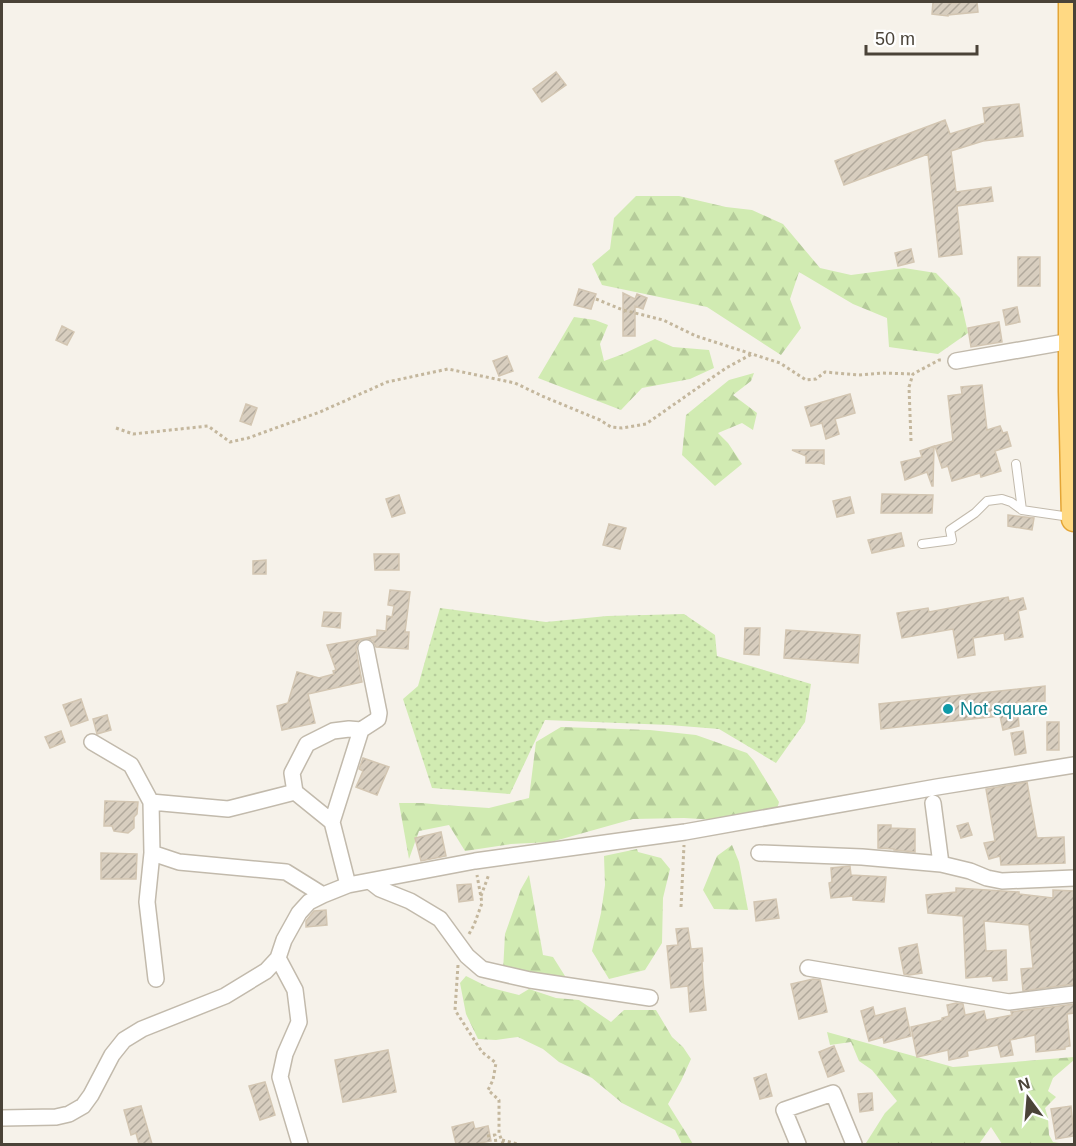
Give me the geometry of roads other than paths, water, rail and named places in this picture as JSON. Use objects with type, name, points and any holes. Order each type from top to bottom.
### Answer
[{"type":"highway","points":[[1071,2],[1071,341],[1074,518]]},
{"type":"street","points":[[956,361],[1071,341]]},
{"type":"street","points":[[332,822],[295,792],[292,773],[307,744],[333,731],[361,730],[378,719],[379,713],[366,648]]},
{"type":"street","points":[[348,885],[332,822],[361,730]]},
{"type":"street","points":[[92,742],[130,765],[151,802],[152,853],[147,902],[156,979]]},
{"type":"street","points":[[2,1118],[56,1117],[69,1114],[83,1106],[92,1095],[112,1055],[123,1040],[142,1029],[225,996],[266,971],[278,958],[284,940],[299,912],[309,902],[348,885],[475,861],[685,832],[1074,765]]},
{"type":"street","points":[[151,802],[228,809],[295,792]]},
{"type":"street","points":[[933,803],[941,864]]},
{"type":"street","points":[[152,853],[179,862],[286,872],[323,895]]},
{"type":"street","points":[[759,853],[862,857],[941,864],[970,871],[987,879],[1002,881],[1074,878]]},
{"type":"street","points":[[371,882],[380,889],[410,901],[440,919],[467,956],[482,969],[530,980],[650,998]]},
{"type":"street","points":[[278,958],[295,990],[299,1023],[285,1054],[280,1077],[300,1144]]},
{"type":"street","points":[[808,968],[1009,1002],[1074,994]]},
{"type":"street","points":[[798,1144],[784,1110],[833,1093],[854,1144]]},
{"type":"lane","points":[[1016,464],[1022,510]]},
{"type":"lane","points":[[922,544],[952,540],[950,530],[975,513],[987,501],[1002,499],[1022,510],[1074,518]]},
{"type":"place","name":"Not square","points":[[948,709]]}]
